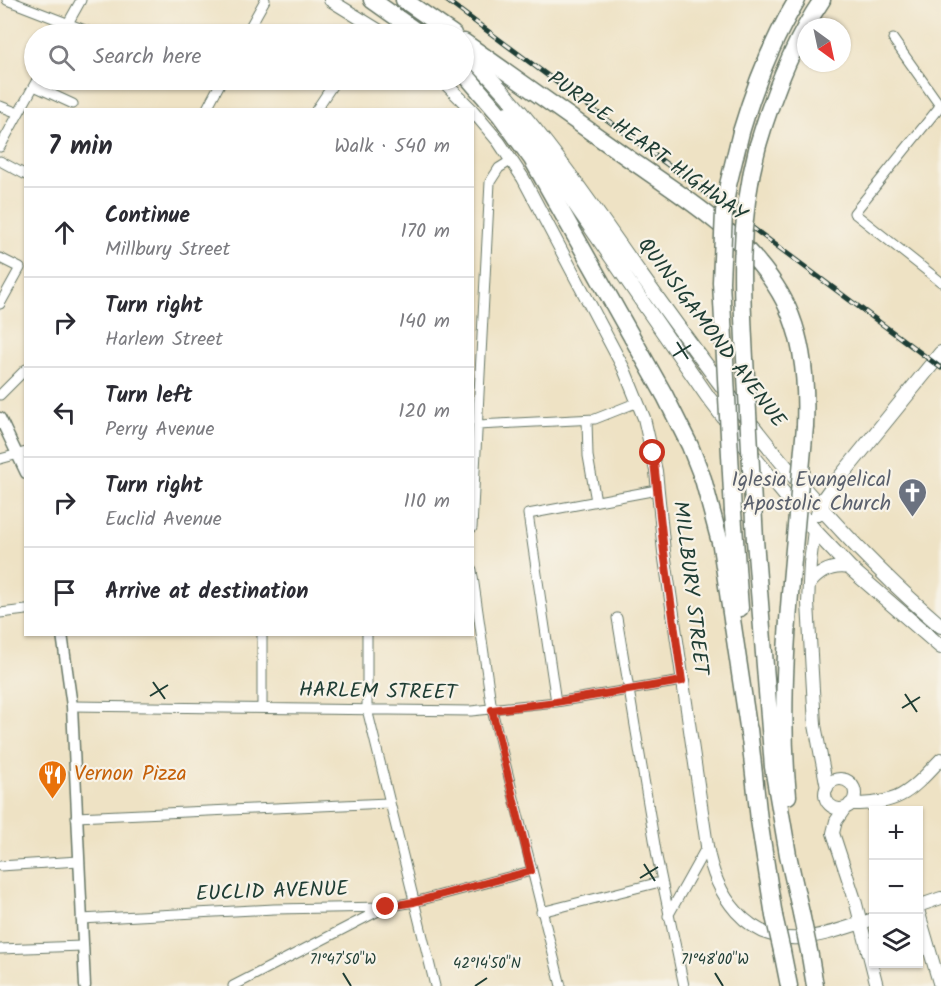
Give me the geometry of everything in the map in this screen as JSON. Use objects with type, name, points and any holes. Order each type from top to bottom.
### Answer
[{"type":"highway","points":[[372,0],[406,24]]},
{"type":"highway","points":[[404,0],[439,24]]},
{"type":"highway","points":[[750,740],[733,512],[721,282],[724,212],[741,132],[759,75],[797,0]]},
{"type":"highway","points":[[815,986],[788,855],[773,767],[755,540],[742,320],[741,254],[748,191],[768,112],[789,58],[822,0]]},
{"type":"highway","name":"PURPLE HEART HIGHWAY","points":[[474,49],[708,214],[756,260],[776,286],[795,328],[804,369],[806,396],[784,675],[784,754],[801,913]]},
{"type":"highway","points":[[474,84],[519,141],[542,176],[665,396],[690,446],[703,479],[721,546],[750,740],[759,820],[774,916],[789,986]]},
{"type":"main road","points":[[330,0],[369,24]]},
{"type":"main road","points":[[404,0],[433,24]]},
{"type":"main road","name":"QUINSIGAMOND AVENUE","points":[[474,61],[496,82],[538,131],[685,336],[769,446],[820,507],[875,566],[941,626]]},
{"type":"main road","name":"QUINSIGAMOND AVENUE","points":[[477,87],[496,101],[536,148],[732,430],[814,530],[850,568],[941,647]]},
{"type":"main road","name":"MILLBURY STREET","points":[[452,90],[470,108]]},
{"type":"main road","name":"MILLBURY STREET","points":[[474,112],[512,160],[616,354],[638,402],[653,453],[682,681],[707,846],[714,876],[723,894],[739,914],[760,928],[781,936],[802,938],[869,920]]},
{"type":"main road","points":[[941,353],[833,486],[820,507],[814,530],[809,585],[814,719],[826,788],[825,796],[828,803],[837,808],[876,804],[889,806],[911,789],[941,759]]},
{"type":"main road","points":[[809,585],[824,571],[839,567],[850,568]]},
{"type":"main road","points":[[820,751],[840,780]]},
{"type":"main road","points":[[826,788],[833,781],[848,782],[853,788],[889,806]]},
{"type":"main road","points":[[853,788],[854,796],[836,821],[834,832],[877,986]]},
{"type":"main road","points":[[923,906],[941,898]]},
{"type":"main road","points":[[920,914],[940,986]]},
{"type":"street","points":[[7,0],[65,24]]},
{"type":"street","points":[[68,24],[81,0]]},
{"type":"street","points":[[252,24],[265,0]]},
{"type":"street","points":[[893,39],[941,106],[854,213],[941,282]]},
{"type":"street","points":[[0,147],[32,90]]},
{"type":"street","points":[[48,90],[73,104]]},
{"type":"street","points":[[207,108],[217,90]]},
{"type":"street","points":[[317,108],[329,90]]},
{"type":"street","points":[[0,106],[18,113]]},
{"type":"street","points":[[474,474],[490,182],[499,168],[512,160]]},
{"type":"street","points":[[0,161],[24,174]]},
{"type":"street","points":[[0,258],[20,268],[0,304]]},
{"type":"street","points":[[0,395],[24,371]]},
{"type":"street","points":[[476,420],[587,420],[638,402]]},
{"type":"street","points":[[0,418],[21,453],[0,459]]},
{"type":"street","points":[[587,420],[588,456],[596,501]]},
{"type":"street","points":[[556,702],[528,514],[657,490]]},
{"type":"street","points":[[474,584],[492,710],[561,986]]},
{"type":"street","points":[[0,613],[24,610]]},
{"type":"street","points":[[617,618],[662,884],[684,986]]},
{"type":"street","points":[[62,636],[72,706],[85,986]]},
{"type":"street","points":[[262,636],[262,708]]},
{"type":"street","points":[[367,636],[367,709],[388,803],[435,986]]},
{"type":"street","name":"HARLEM STREET","points":[[72,706],[492,710],[682,681]]},
{"type":"street","points":[[76,817],[388,803]]},
{"type":"street","points":[[668,916],[707,846]]},
{"type":"street","points":[[0,866],[79,861]]},
{"type":"street","name":"EUCLID AVENUE","points":[[81,919],[333,907],[386,907],[414,902],[531,871]]},
{"type":"street","points":[[541,912],[656,883],[662,884]]},
{"type":"street","points":[[233,986],[386,907]]},
{"type":"street","points":[[0,949],[82,946]]},
{"type":"railway","points":[[446,0],[941,368]]},
{"type":"place","name":"Iglesia Evangelical Apostolic Church","points":[[912,518]]},
{"type":"place","name":"Vernon Pizza","points":[[53,800]]},
{"type":"route","points":[[386,907],[414,902],[531,871],[492,710],[682,681],[653,453]]}]
